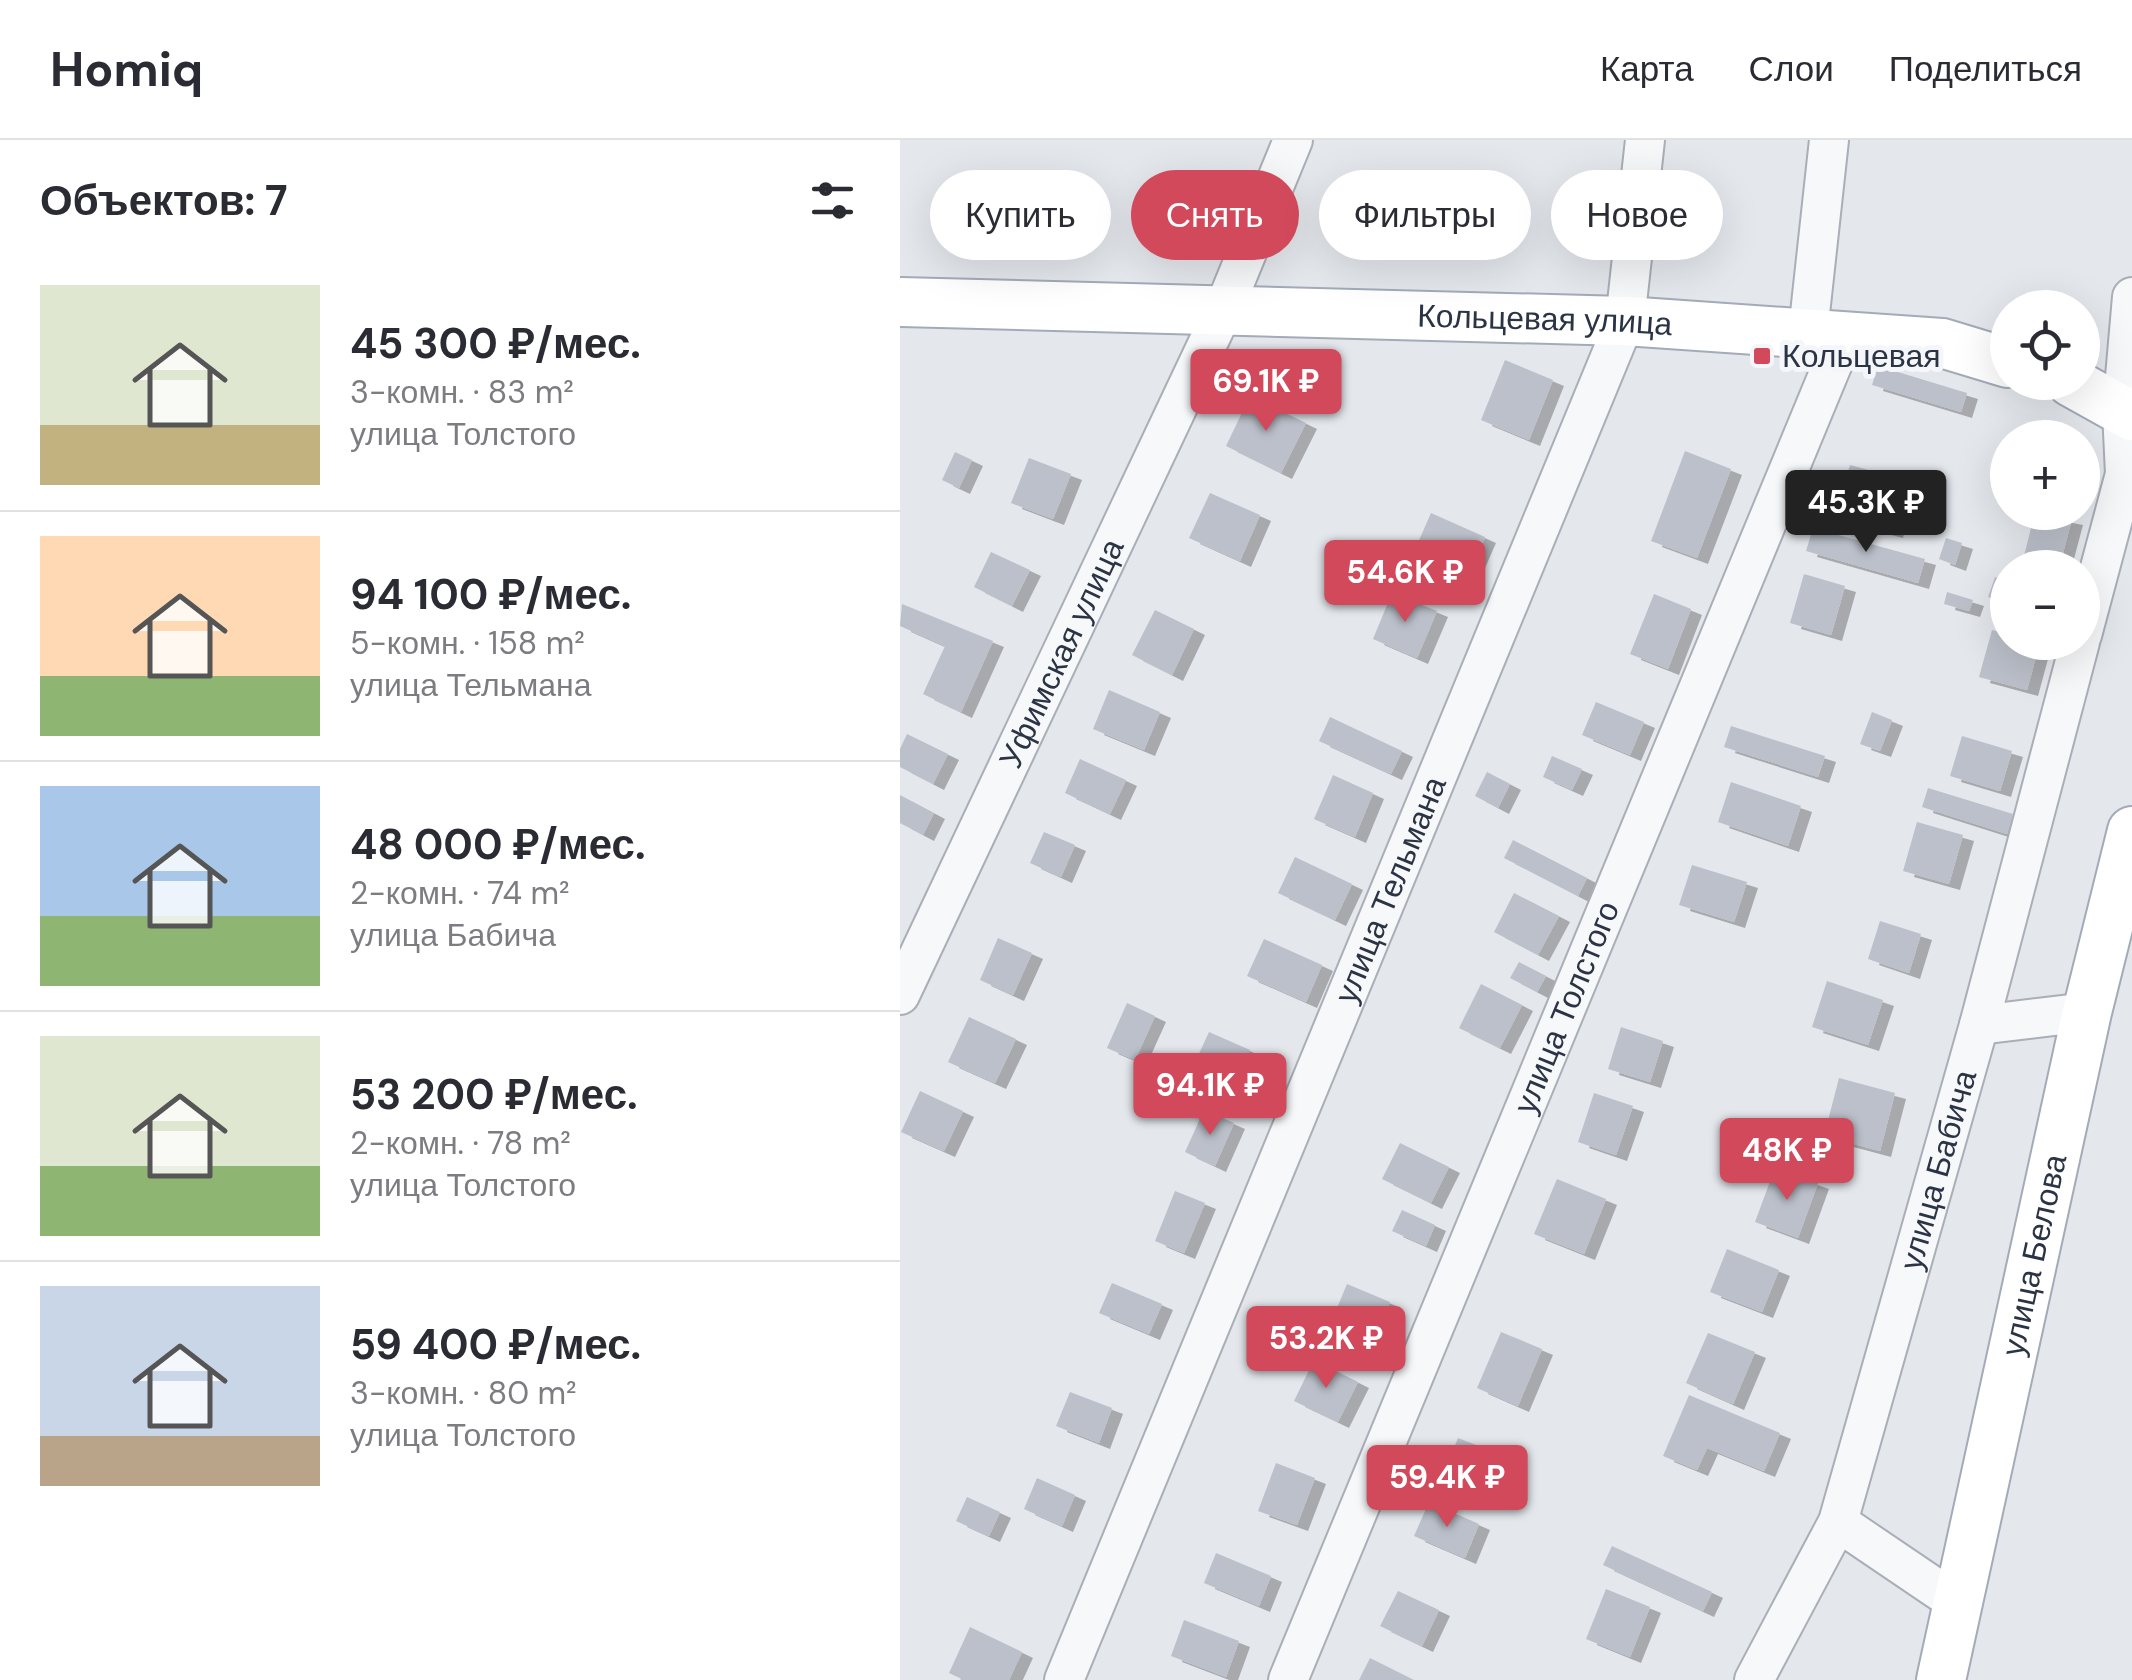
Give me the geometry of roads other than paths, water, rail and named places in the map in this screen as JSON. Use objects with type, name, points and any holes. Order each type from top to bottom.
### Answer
[{"type":"main road","name":"Кольцевая улица","points":[[900,302],[1625,321],[1942,344],[1990,358]]},
{"type":"main road","points":[[2100,399],[2127,414]]},
{"type":"main road","name":"улица Белова","points":[[1941,1680],[2087,1012],[2132,831]]},
{"type":"street","name":"Уфимская улица","points":[[900,995],[1223,311],[1292,140]]},
{"type":"street","name":"улица Тельмана","points":[[1064,1680],[1625,321],[1645,140]]},
{"type":"street","name":"улица Толстого","points":[[1288,1680],[1826,333],[1829,140]]},
{"type":"street","points":[[2100,568],[2125,474],[2132,297]]},
{"type":"street","name":"улица Бабича","points":[[1754,1680],[1838,1522],[1979,1025],[2075,660]]},
{"type":"street","points":[[1979,1025],[2087,1012]]},
{"type":"street","points":[[1838,1522],[1959,1604]]},
{"type":"place","name":"Кольцевая","points":[[1762,356]]}]
